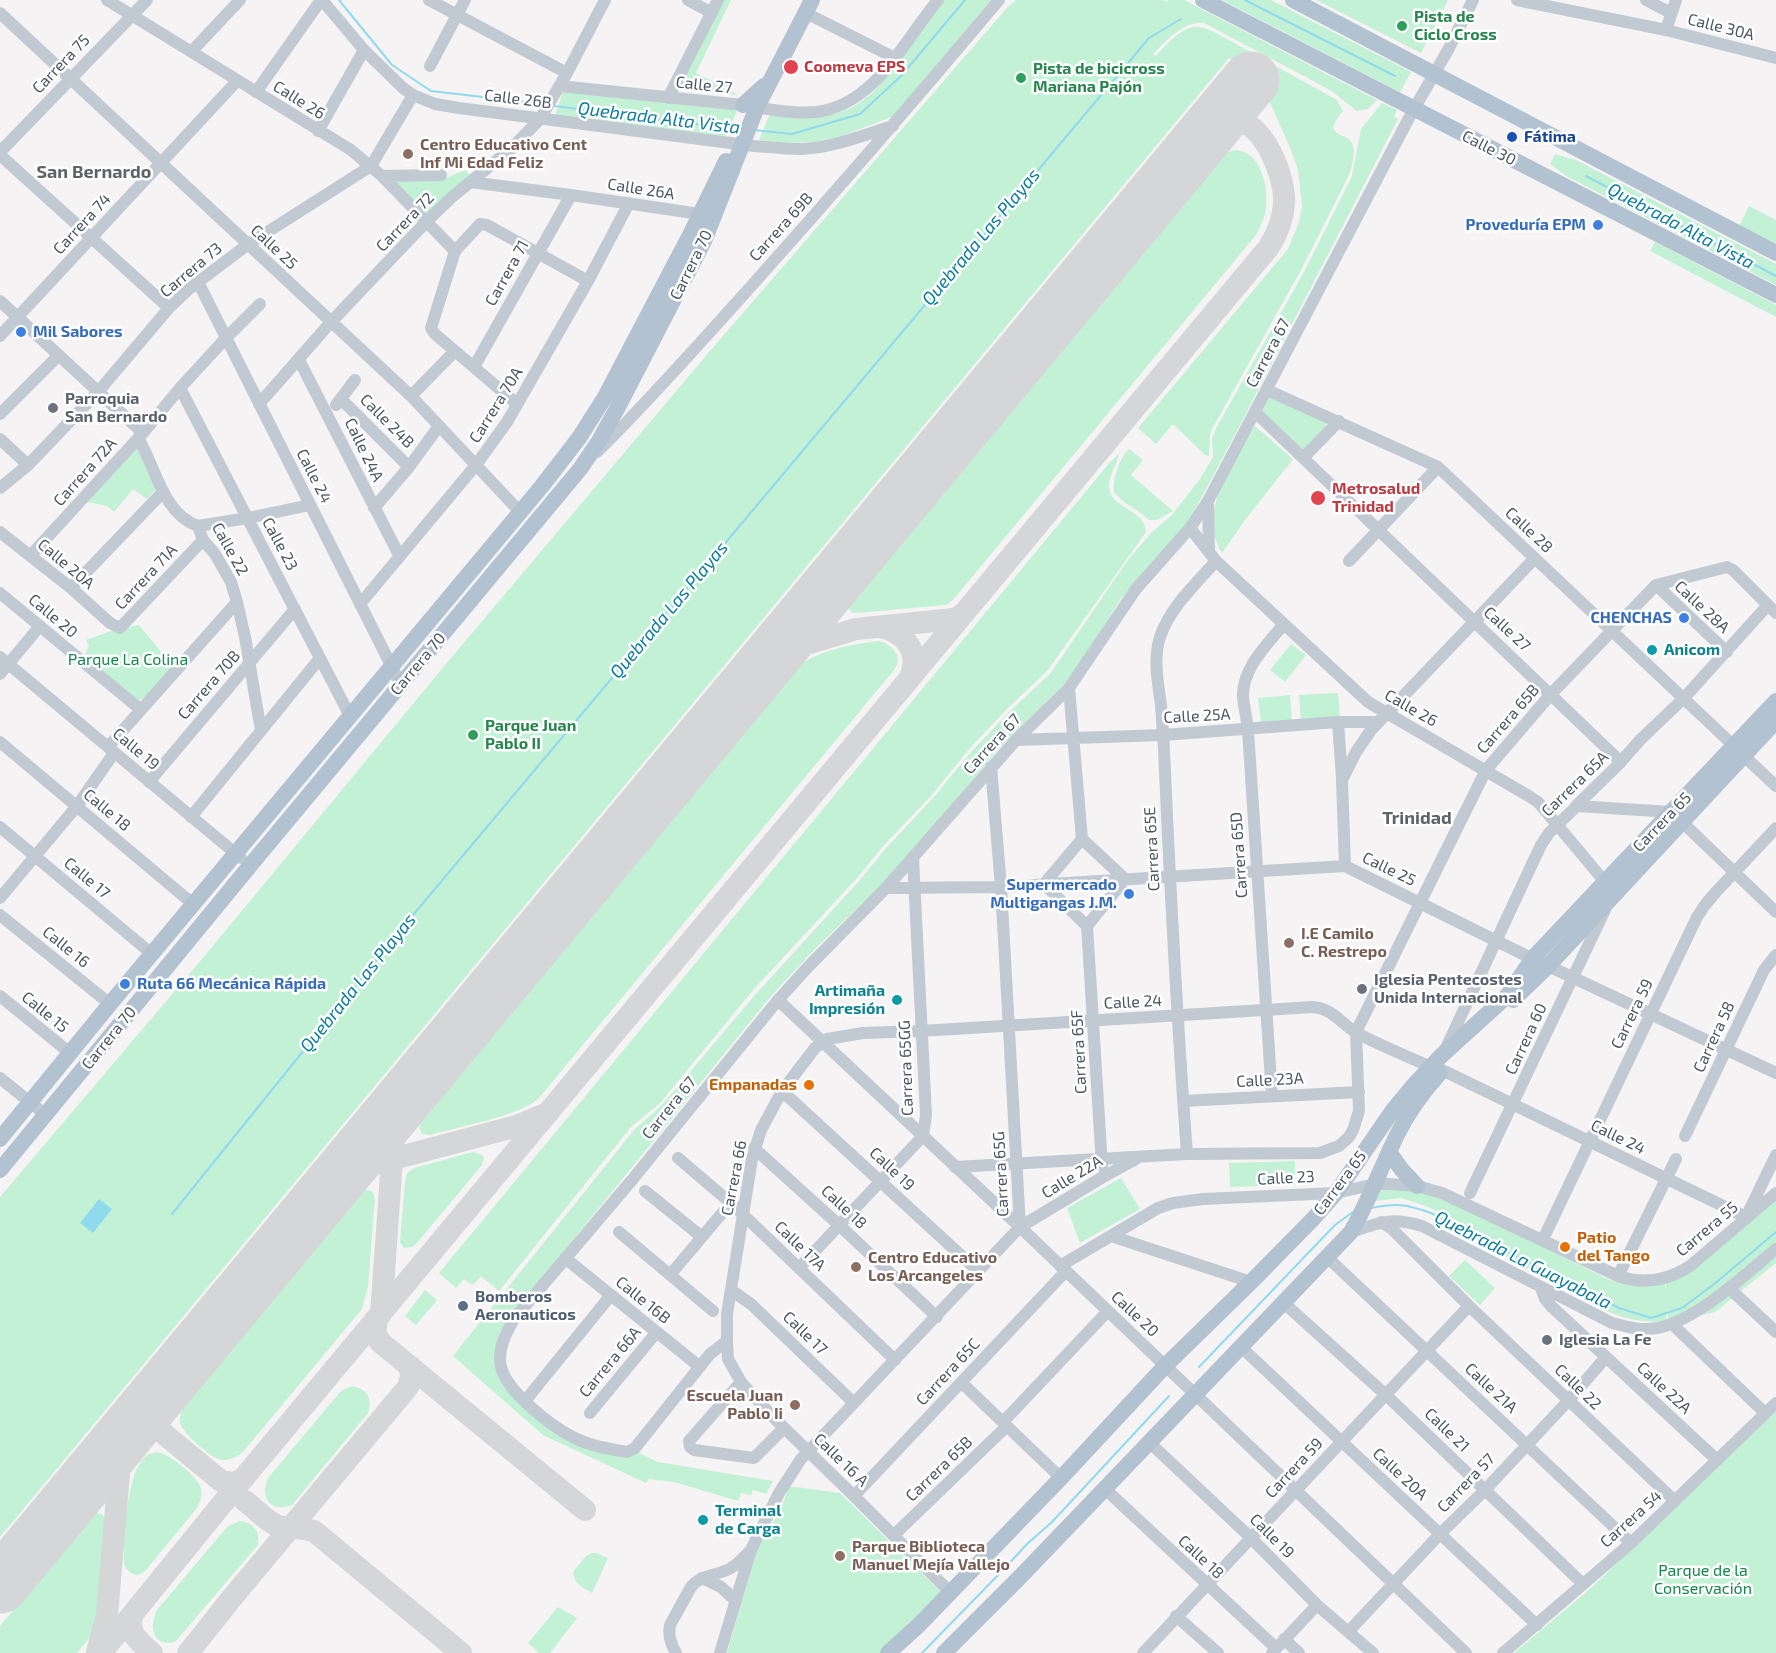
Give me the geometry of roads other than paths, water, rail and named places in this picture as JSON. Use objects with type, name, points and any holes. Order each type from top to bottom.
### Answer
[{"type":"main road","name":"Calle 30","points":[[1203,0],[1776,295]]},
{"type":"main road","points":[[1293,0],[1776,253]]},
{"type":"main road","name":"Carrera 70","points":[[0,1170],[580,469],[620,405],[704,241],[744,135],[750,106],[773,77],[809,7]]},
{"type":"main road","name":"Carrera 70","points":[[0,1139],[561,462],[597,411],[615,380],[700,214],[744,135]]},
{"type":"main road","name":"Carrera 65","points":[[888,1653],[950,1592],[1061,1478],[1166,1365],[1251,1282],[1336,1193],[1393,1110],[1540,962],[1739,751],[1776,701]]},
{"type":"main road","name":"Carrera 65","points":[[1739,751],[1776,721]]},
{"type":"main road","name":"Carrera 65","points":[[944,1653],[1021,1576],[1194,1394],[1285,1304],[1355,1227],[1401,1127],[1439,1064]]},
{"type":"main road","points":[[1389,1152],[1418,1186]]},
{"type":"street","name":"Calle 26","points":[[107,0],[351,150],[382,176],[455,251]]},
{"type":"street","name":"Carrera 75","points":[[0,154],[147,0]]},
{"type":"street","points":[[192,51],[240,0]]},
{"type":"street","points":[[256,92],[321,0]]},
{"type":"street","name":"Calle 26B","points":[[321,0],[364,50],[403,88],[435,104],[744,135],[803,149],[843,142],[893,126]]},
{"type":"street","points":[[429,0],[567,73]]},
{"type":"street","points":[[430,66],[465,0]]},
{"type":"street","name":"Carrera 72","points":[[259,404],[331,322],[426,222],[452,197],[513,147],[542,116],[605,0]]},
{"type":"street","points":[[688,0],[712,12]]},
{"type":"street","points":[[668,98],[718,0]]},
{"type":"street","name":"Carrera 69B","points":[[580,469],[645,404],[893,126],[999,0]]},
{"type":"street","name":"Carrera 67","points":[[525,1401],[505,1379],[500,1365],[503,1338],[514,1319],[662,1144],[778,1000],[886,888],[1016,740],[1069,688],[1136,589],[1190,528],[1208,501],[1473,0]]},
{"type":"street","name":"Calle 30A","points":[[1517,0],[1665,30],[1776,58]]},
{"type":"street","points":[[1646,0],[1671,13]]},
{"type":"street","points":[[1665,30],[1676,0]]},
{"type":"street","points":[[809,7],[895,58],[932,2]]},
{"type":"street","name":"Calle 25","points":[[0,13],[411,396],[520,512]]},
{"type":"street","points":[[318,131],[364,50]]},
{"type":"street","name":"Calle 27","points":[[559,86],[808,112],[827,110],[845,104],[876,81],[895,58]]},
{"type":"street","name":"Carrera 74","points":[[0,336],[237,81]]},
{"type":"street","name":"Carrera 73","points":[[0,488],[28,465],[98,392],[170,308],[198,282],[247,245],[371,166],[413,95]]},
{"type":"street","points":[[0,154],[170,308]]},
{"type":"street","points":[[382,176],[441,175]]},
{"type":"street","name":"Calle 26A","points":[[470,182],[700,214]]},
{"type":"street","name":"Carrera 71","points":[[474,367],[571,195]]},
{"type":"street","name":"Carrera 70A","points":[[360,604],[476,465],[507,422],[588,281],[629,203]]},
{"type":"street","points":[[518,404],[435,334],[431,328],[455,251],[480,224],[487,225],[588,281]]},
{"type":"street","name":"Calle 24","points":[[198,282],[401,685]]},
{"type":"street","name":"Calle 22","points":[[0,301],[98,392],[141,436],[163,492],[184,518],[198,525],[203,540],[215,554],[231,582],[237,602],[261,731]]},
{"type":"street","name":"Carrera 72A","points":[[31,555],[141,436],[180,388],[260,304]]},
{"type":"street","points":[[411,396],[455,351]]},
{"type":"street","points":[[0,414],[59,355]]},
{"type":"street","name":"Calle 24A","points":[[299,360],[399,555]]},
{"type":"street","points":[[328,415],[355,380]]},
{"type":"street","name":"Calle 23","points":[[180,388],[350,716]]},
{"type":"street","name":"Calle 28","points":[[1267,390],[1438,467],[1776,786]]},
{"type":"street","name":"Calle 24B","points":[[341,399],[409,467]]},
{"type":"street","name":"Calle 27","points":[[1255,412],[1621,762]]},
{"type":"street","points":[[1304,457],[1339,421]]},
{"type":"street","points":[[375,508],[439,426]]},
{"type":"street","points":[[0,439],[28,465]]},
{"type":"street","points":[[1349,561],[1438,467]]},
{"type":"street","points":[[71,588],[163,492]]},
{"type":"street","name":"Calle 26","points":[[1208,501],[1209,549]]},
{"type":"street","points":[[198,525],[248,518],[310,505]]},
{"type":"street","name":"Calle 26","points":[[1190,528],[1209,549],[1216,561],[1283,625],[1350,684],[1383,718],[1404,723],[1533,798],[1557,824],[1608,890]]},
{"type":"street","name":"Calle 20A","points":[[0,532],[71,588],[110,623]]},
{"type":"street","name":"Carrera 71A","points":[[110,623],[123,627],[203,540]]},
{"type":"street","points":[[1342,780],[1360,746],[1383,718],[1535,558]]},
{"type":"street","name":"Carrera 65E","points":[[1187,1154],[1163,735],[1157,669],[1160,638],[1169,618],[1216,561]]},
{"type":"street","points":[[1656,585],[1724,567],[1730,568],[1772,609]]},
{"type":"street","name":"Carrera 65B","points":[[1356,1032],[1486,771],[1551,694],[1656,585]]},
{"type":"street","name":"Calle 28A","points":[[1656,585],[1727,652]]},
{"type":"street","name":"Calle 20","points":[[0,593],[141,710]]},
{"type":"street","points":[[0,898],[77,806],[111,750],[141,710],[237,602]]},
{"type":"street","name":"Carrera 70B","points":[[149,782],[295,609]]},
{"type":"street","name":"Carrera 65A","points":[[1439,1064],[1541,845],[1549,833],[1772,609]]},
{"type":"street","name":"Carrera 65D","points":[[1272,1096],[1248,730],[1243,697],[1248,673],[1257,656],[1283,625]]},
{"type":"street","points":[[0,674],[4,660],[39,626]]},
{"type":"street","points":[[191,817],[320,657]]},
{"type":"street","name":"Calle 19","points":[[4,660],[250,866]]},
{"type":"street","points":[[1069,688],[1083,839],[1125,879],[1088,926],[1044,884],[1083,839]]},
{"type":"street","name":"Calle 25A","points":[[1016,740],[1248,730],[1383,718]]},
{"type":"street","points":[[1338,722],[1345,866]]},
{"type":"street","name":"Calle 18","points":[[0,742],[193,904]]},
{"type":"street","name":"Carrera 65G","points":[[720,1653],[751,1550],[782,1487],[794,1469],[1020,1227],[1001,887],[991,767]]},
{"type":"street","points":[[1576,806],[1677,817],[1776,912]]},
{"type":"street","name":"Calle 17","points":[[0,827],[152,954]]},
{"type":"street","name":"Carrera 59","points":[[1546,1233],[1701,910],[1776,828]]},
{"type":"street","points":[[913,858],[913,889]]},
{"type":"street","name":"Calle 25","points":[[886,888],[1001,887],[1345,866],[1573,978],[1776,1073]]},
{"type":"street","name":"Carrera 65GG","points":[[799,1268],[923,1136],[926,1115],[913,889]]},
{"type":"street","name":"Carrera 60","points":[[1470,1193],[1573,978],[1608,890]]},
{"type":"street","name":"Calle 16","points":[[0,915],[110,1004]]},
{"type":"street","name":"Carrera 65F","points":[[1088,926],[1103,1177]]},
{"type":"street","name":"Carrera 58","points":[[1685,1136],[1764,970],[1776,955]]},
{"type":"street","name":"Calle 15","points":[[0,996],[70,1053]]},
{"type":"street","name":"Calle 20","points":[[778,1000],[1166,1365],[1466,1653]]},
{"type":"street","name":"Calle 24","points":[[823,1041],[835,1036],[864,1033],[1323,1008],[1356,1032],[1439,1064],[1513,1104],[1746,1218]]},
{"type":"street","points":[[1356,1032],[1359,1092]]},
{"type":"street","name":"Carrera 66","points":[[727,1341],[727,1314],[754,1148],[782,1091],[806,1058],[823,1041]]},
{"type":"street","points":[[0,1078],[27,1106]]},
{"type":"street","points":[[0,1088],[43,1118]]},
{"type":"street","name":"Calle 19","points":[[782,1091],[979,1272]]},
{"type":"street","name":"Calle 23","points":[[955,1167],[1187,1154],[1320,1153],[1339,1146],[1350,1137],[1359,1111],[1359,1092]]},
{"type":"street","name":"Calle 23A","points":[[1183,1101],[1359,1092]]},
{"type":"street","name":"Calle 18","points":[[754,1148],[937,1317]]},
{"type":"street","points":[[1746,1218],[1776,1155]]},
{"type":"street","name":"Calle 22A","points":[[1020,1227],[1141,1156]]},
{"type":"street","name":"Calle 17A","points":[[678,1158],[743,1214],[895,1360]]},
{"type":"street","points":[[1618,1276],[1676,1159]]},
{"type":"street","points":[[1765,1178],[1776,1190]]},
{"type":"street","name":"Calle 23","points":[[1063,1268],[1158,1208],[1173,1203],[1203,1199],[1336,1193],[1376,1184],[1398,1184],[1418,1186],[1442,1193],[1618,1276],[1641,1282],[1653,1281]]},
{"type":"street","name":"Carrera 55","points":[[1653,1281],[1678,1273],[1690,1266],[1776,1190]]},
{"type":"street","points":[[645,1191],[702,1238]]},
{"type":"street","points":[[670,1275],[732,1204]]},
{"type":"street","points":[[1355,1227],[1395,1220],[1422,1226],[1612,1323],[1643,1329],[1672,1324],[1701,1307],[1729,1288],[1776,1249]]},
{"type":"street","name":"Calle 22","points":[[1381,1222],[1391,1228],[1469,1306],[1675,1501]]},
{"type":"street","points":[[619,1233],[713,1311]]},
{"type":"street","points":[[1111,1236],[1251,1282]]},
{"type":"street","name":"Calle 16B","points":[[565,1258],[700,1367]]},
{"type":"street","name":"Calle 21A","points":[[1328,1258],[1630,1543]]},
{"type":"street","name":"Carrera 65C","points":[[854,1496],[962,1383],[1063,1268]]},
{"type":"street","name":"Calle 22A","points":[[1541,1288],[1545,1299],[1551,1306],[1717,1460]]},
{"type":"street","points":[[1729,1288],[1776,1332]]},
{"type":"street","name":"Calle 17","points":[[731,1290],[751,1304],[854,1403]]},
{"type":"street","points":[[611,1295],[525,1401],[536,1412],[574,1438],[627,1452],[635,1448],[710,1354],[727,1341]]},
{"type":"street","name":"Calle 21","points":[[1285,1304],[1386,1395],[1583,1584]]},
{"type":"street","name":"Carrera 59","points":[[1147,1652],[1176,1616],[1469,1306]]},
{"type":"street","name":"Carrera 65B","points":[[894,1535],[1005,1424],[1108,1311]]},
{"type":"street","points":[[1672,1324],[1765,1413]]},
{"type":"street","name":"Carrera 66A","points":[[590,1413],[656,1333]]},
{"type":"street","name":"Calle 16 A","points":[[727,1341],[729,1359],[741,1382],[784,1428],[950,1592]]},
{"type":"street","name":"Calle 20A","points":[[1241,1347],[1537,1625]]},
{"type":"street","name":"Carrera 57","points":[[1348,1632],[1440,1534],[1485,1490],[1606,1357]]},
{"type":"street","points":[[741,1382],[690,1441],[690,1447],[694,1450],[754,1458],[784,1428]]},
{"type":"street","points":[[962,1383],[1061,1478]]},
{"type":"street","name":"Carrera 54","points":[[1503,1653],[1630,1543],[1776,1403]]},
{"type":"street","name":"Calle 19","points":[[1149,1442],[1250,1537],[1317,1605],[1373,1653]]},
{"type":"street","name":"Calle 18","points":[[1104,1488],[1277,1647],[1299,1653]]},
{"type":"street","name":"Carrera 65G","points":[[702,1578],[734,1567],[751,1550]]},
{"type":"street","points":[[676,1653],[671,1644],[670,1625],[695,1582],[702,1578],[721,1587],[736,1601]]},
{"type":"street","points":[[1277,1647],[1317,1605]]},
{"type":"street","points":[[1176,1616],[1218,1653]]},
{"type":"water","points":[[99,1199],[112,1209],[93,1233],[80,1223]]},
{"type":"waterway","name":"Quebrada Alta Vista","points":[[339,0],[392,65],[431,91],[543,104]]},
{"type":"waterway","name":"Quebrada Alta Vista","points":[[754,130],[792,134],[860,114],[901,76],[965,0]]},
{"type":"waterway","name":"Quebrada Alta Vista","points":[[1245,0],[1395,76]]},
{"type":"waterway","name":"Quebrada Las Playas","points":[[172,1214],[403,927],[1149,38],[1181,19]]},
{"type":"waterway","name":"Quebrada Alta Vista","points":[[554,106],[742,130]]},
{"type":"waterway","name":"Quebrada Alta Vista","points":[[1586,176],[1776,276]]},
{"type":"waterway","name":"Quebrada La Guayabala","points":[[1370,1208],[1401,1205],[1431,1213],[1619,1308],[1651,1318],[1682,1308],[1776,1232]]},
{"type":"waterway","name":"Quebrada La Guayabala","points":[[1199,1367],[1335,1225],[1353,1212]]},
{"type":"waterway","name":"Quebrada La Guayabala","points":[[922,1653],[1027,1544],[1052,1522],[1169,1396]]},
{"type":"place","name":"Pista de Ciclo Cross","points":[[1402,26]]},
{"type":"place","name":"Coomeva EPS","points":[[791,67]]},
{"type":"place","name":"Pista de bicicross Mariana Pajón","points":[[1021,78]]},
{"type":"place","name":"Fátima","points":[[1512,137]]},
{"type":"place","name":"Centro Educativo Cent Inf Mi Edad Feliz","points":[[408,154]]},
{"type":"place","name":"Proveduría EPM","points":[[1598,225]]},
{"type":"place","name":"Mil Sabores","points":[[21,332]]},
{"type":"place","name":"Parroquia San Bernardo","points":[[53,408]]},
{"type":"place","name":"Metrosalud Trinidad","points":[[1318,498]]},
{"type":"place","name":"CHENCHAS","points":[[1684,618]]},
{"type":"place","name":"Anicom","points":[[1652,650]]},
{"type":"place","name":"Parque Juan Pablo II","points":[[473,735]]},
{"type":"place","name":"Supermercado Multigangas J.M.","points":[[1129,894]]},
{"type":"place","name":"I.E Camilo C. Restrepo","points":[[1289,943]]},
{"type":"place","name":"Ruta 66 Mecánica Rápida","points":[[125,984]]},
{"type":"place","name":"Iglesia Pentecostes Unida Internacional","points":[[1362,989]]},
{"type":"place","name":"Artimaña Impresión","points":[[897,1000]]},
{"type":"place","name":"Empanadas","points":[[809,1085]]},
{"type":"place","name":"Patio del Tango","points":[[1565,1247]]},
{"type":"place","name":"Centro Educativo Los Arcangeles","points":[[856,1267]]},
{"type":"place","name":"Bomberos Aeronauticos","points":[[463,1306]]},
{"type":"place","name":"Iglesia La Fe","points":[[1547,1340]]},
{"type":"place","name":"Escuela Juan Pablo Ii","points":[[795,1405]]},
{"type":"place","name":"Terminal de Carga","points":[[703,1520]]},
{"type":"place","name":"Parque Biblioteca Manuel Mejía Vallejo","points":[[840,1556]]},
{"type":"district","name":"San Bernardo","points":[[94,172]]},
{"type":"district","name":"Trinidad","points":[[1417,818]]},
{"type":"park label","name":"Parque La Colina","points":[[128,660]]},
{"type":"park label","name":"Parque de la Conservación","points":[[1703,1580]]}]
